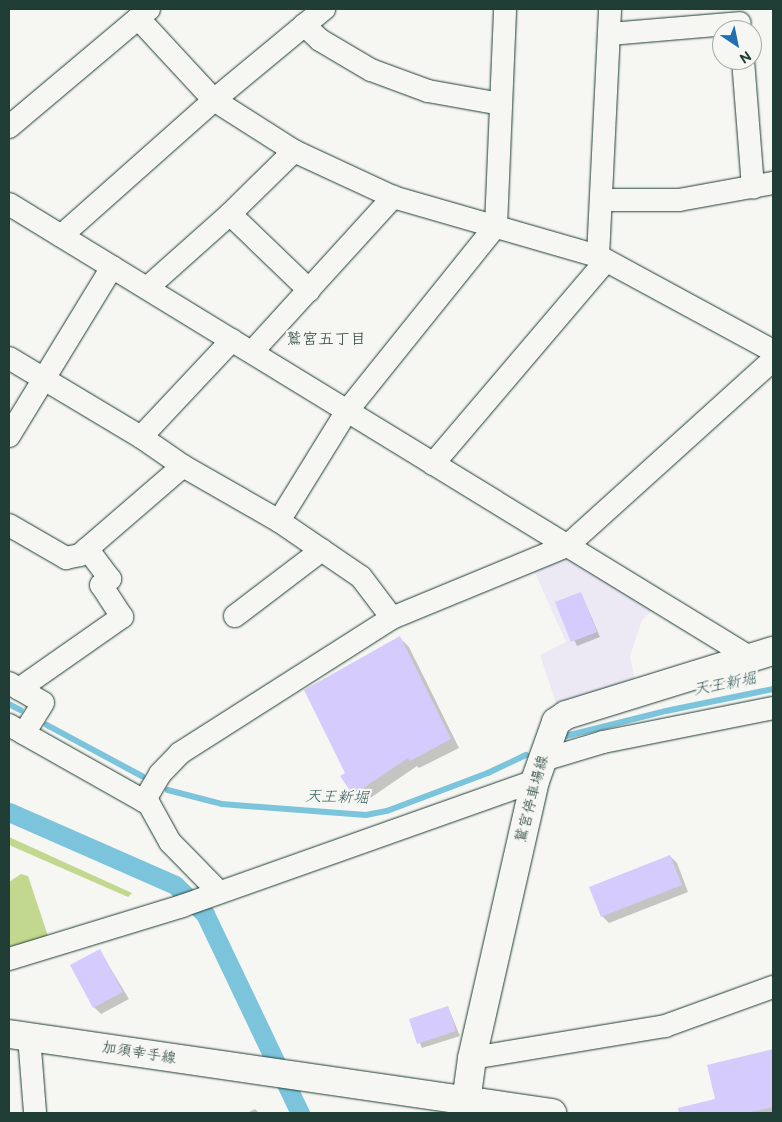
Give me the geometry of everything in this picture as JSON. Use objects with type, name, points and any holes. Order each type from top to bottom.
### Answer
[{"type":"main road","name":"鷲宮停車場線","points":[[466,1102],[472,1058],[537,771],[556,722],[566,715],[762,655]]},
{"type":"main road","name":"加須幸手線","points":[[19,1035],[466,1102],[552,1113]]},
{"type":"street","points":[[61,236],[214,100],[324,9]]},
{"type":"street","points":[[279,521],[347,411],[496,226],[505,9]]},
{"type":"street","points":[[433,464],[602,259],[602,200],[610,9]]},
{"type":"street","points":[[9,127],[144,13],[214,100],[294,151],[393,197],[602,259],[773,352]]},
{"type":"street","points":[[609,34],[712,24]]},
{"type":"street","points":[[304,25],[320,40],[371,70],[428,91],[501,104]]},
{"type":"street","points":[[602,200],[679,200],[763,185],[745,70]]},
{"type":"street","points":[[147,288],[230,214],[294,151]]},
{"type":"street","points":[[252,352],[393,197]]},
{"type":"street","points":[[9,204],[567,546],[762,655]]},
{"type":"street","points":[[230,214],[309,290]]},
{"type":"street","points":[[9,436],[112,267]]},
{"type":"street","points":[[140,437],[232,340]]},
{"type":"street","points":[[9,358],[140,437],[183,466],[279,521],[322,550],[361,577],[392,618]]},
{"type":"street","points":[[144,802],[160,774],[180,752],[392,618],[567,546],[773,360]]},
{"type":"street","points":[[9,525],[66,558],[80,555],[183,466]]},
{"type":"street","points":[[87,549],[110,579],[101,585],[122,617],[14,686],[43,703],[16,729],[149,804],[170,842],[213,895]]},
{"type":"street","points":[[235,616],[322,550]]},
{"type":"street","points":[[9,959],[213,895],[537,771],[595,744],[773,708]]},
{"type":"street","points":[[472,1058],[664,1026],[773,988]]},
{"type":"street","points":[[19,1035],[36,1113]]},
{"type":"shaded area","points":[[565,552],[654,609],[642,620],[630,656],[635,680],[556,703],[540,655],[566,642],[532,566]]},
{"type":"green space","points":[[9,837],[132,893],[128,897],[9,845]]},
{"type":"green space","points":[[21,874],[28,876],[48,936],[9,948],[9,882]]},
{"type":"building","points":[[581,592],[597,632],[571,642],[555,602]]},
{"type":"building","points":[[400,636],[451,739],[410,761],[408,758],[353,795],[340,776],[345,773],[304,690]]},
{"type":"building","points":[[670,855],[682,885],[601,917],[589,887]]},
{"type":"building","points":[[100,949],[123,992],[93,1008],[70,965]]},
{"type":"building","points":[[448,1006],[456,1031],[417,1044],[409,1019]]},
{"type":"building","points":[[773,1049],[773,1107],[746,1113],[679,1113],[678,1108],[715,1099],[707,1065]]},
{"type":"waterway","name":"天王新堀","points":[[566,736],[666,711],[773,689]]},
{"type":"waterway","name":"天王新堀","points":[[9,704],[21,710]]},
{"type":"waterway","name":"天王新堀","points":[[47,725],[142,776]]},
{"type":"waterway","name":"天王新堀","points":[[168,790],[222,804],[366,815],[387,811],[488,773],[526,755]]},
{"type":"waterway","points":[[9,812],[175,885],[205,914],[300,1113]]},
{"type":"district","name":"鷲宮五丁目","points":[[326,340]]}]
